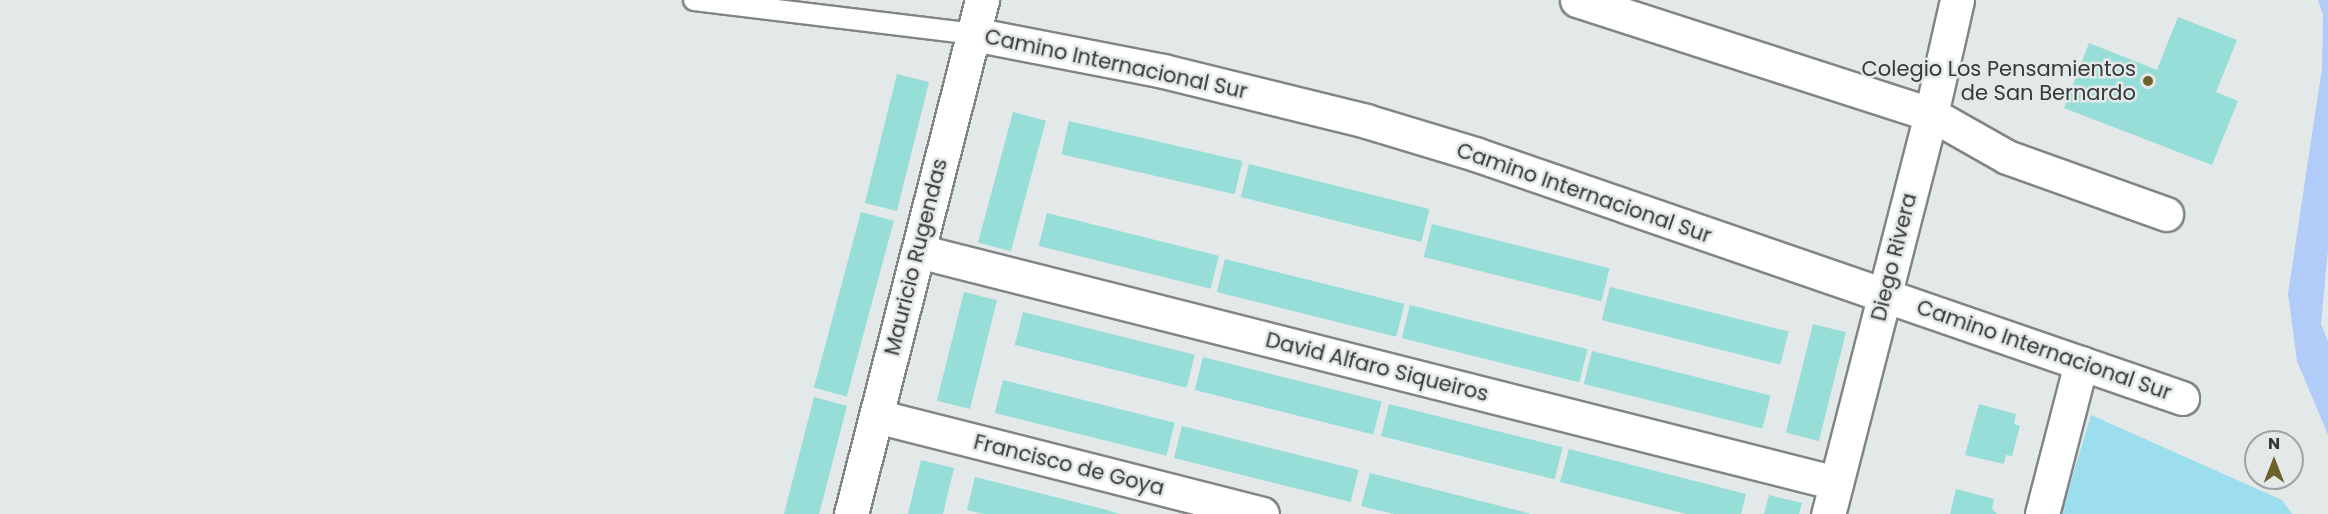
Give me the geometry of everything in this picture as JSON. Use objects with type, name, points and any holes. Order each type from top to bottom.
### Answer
[{"type":"street","name":"Mauricio Rugendas","points":[[851,514],[982,0]]},
{"type":"street","points":[[1577,0],[1931,114],[2007,157],[2166,214]]},
{"type":"street","name":"Diego Rivera","points":[[1828,514],[1931,114],[1957,0]]},
{"type":"street","name":"Camino Internacional Sur","points":[[973,34],[1163,71],[1366,121],[1475,154],[2182,398]]},
{"type":"street","name":"David Alfaro Siqueiros","points":[[918,251],[1836,483]]},
{"type":"street","points":[[2042,514],[2081,363]]},
{"type":"street","name":"Francisco de Goya","points":[[876,416],[1262,514]]},
{"type":"lane","points":[[694,0],[973,34]]},
{"type":"shaded area","points":[[2318,0],[2328,0],[2328,250],[2321,324],[2328,341],[2328,435],[2297,361],[2288,294],[2322,68],[2323,15]]},
{"type":"shaded area","points":[[2091,415],[2244,483],[2244,490],[2260,490],[2282,500],[2292,514],[2061,514]]},
{"type":"building","name":"Colegio Los Pensamientos de San Bernardo","points":[[2178,17],[2237,40],[2216,92],[2238,101],[2212,165],[2064,108],[2089,43],[2157,70]]},
{"type":"building","points":[[897,74],[929,82],[897,211],[865,203]]},
{"type":"building","points":[[1013,112],[1046,121],[1011,251],[978,242]]},
{"type":"building","points":[[1069,121],[1242,161],[1235,194],[1061,154]]},
{"type":"building","points":[[1249,164],[1429,209],[1421,242],[1241,197]]},
{"type":"building","points":[[861,212],[894,221],[847,397],[814,388]]},
{"type":"building","points":[[1047,213],[1219,256],[1211,289],[1039,246]]},
{"type":"building","points":[[1432,224],[1610,268],[1601,301],[1424,257]]},
{"type":"building","points":[[1225,259],[1405,304],[1396,337],[1217,292]]},
{"type":"building","points":[[1610,287],[1789,332],[1780,365],[1602,320]]},
{"type":"building","points":[[964,292],[997,300],[970,409],[937,401]]},
{"type":"building","points":[[1410,305],[1588,349],[1579,382],[1402,338]]},
{"type":"building","points":[[1023,312],[1195,355],[1187,388],[1015,345]]},
{"type":"building","points":[[1813,324],[1846,332],[1819,441],[1786,433]]},
{"type":"building","points":[[1592,351],[1771,396],[1762,429],[1584,384]]},
{"type":"building","points":[[1203,357],[1382,402],[1373,435],[1195,390]]},
{"type":"building","points":[[1003,380],[1175,423],[1167,456],[995,413]]},
{"type":"building","points":[[814,397],[847,406],[819,514],[784,514]]},
{"type":"building","points":[[1389,404],[1563,447],[1555,479],[1381,436]]},
{"type":"building","points":[[1979,404],[2016,414],[2014,424],[2020,426],[2012,456],[2006,455],[2004,464],[1965,455]]},
{"type":"building","points":[[1182,426],[1359,470],[1351,502],[1174,458]]},
{"type":"building","points":[[1569,449],[1746,494],[1741,514],[1686,514],[1560,482]]},
{"type":"building","points":[[921,460],[954,468],[943,514],[908,514]]},
{"type":"building","points":[[1370,473],[1531,514],[1394,514],[1361,506]]},
{"type":"building","points":[[975,477],[1119,514],[983,514],[967,510]]},
{"type":"building","points":[[1956,489],[1994,499],[1992,509],[1997,514],[1950,514]]},
{"type":"building","points":[[1769,495],[1802,503],[1799,514],[1764,514]]},
{"type":"place","name":"Colegio Los Pensamientos de San Bernardo","points":[[2148,81]]}]
